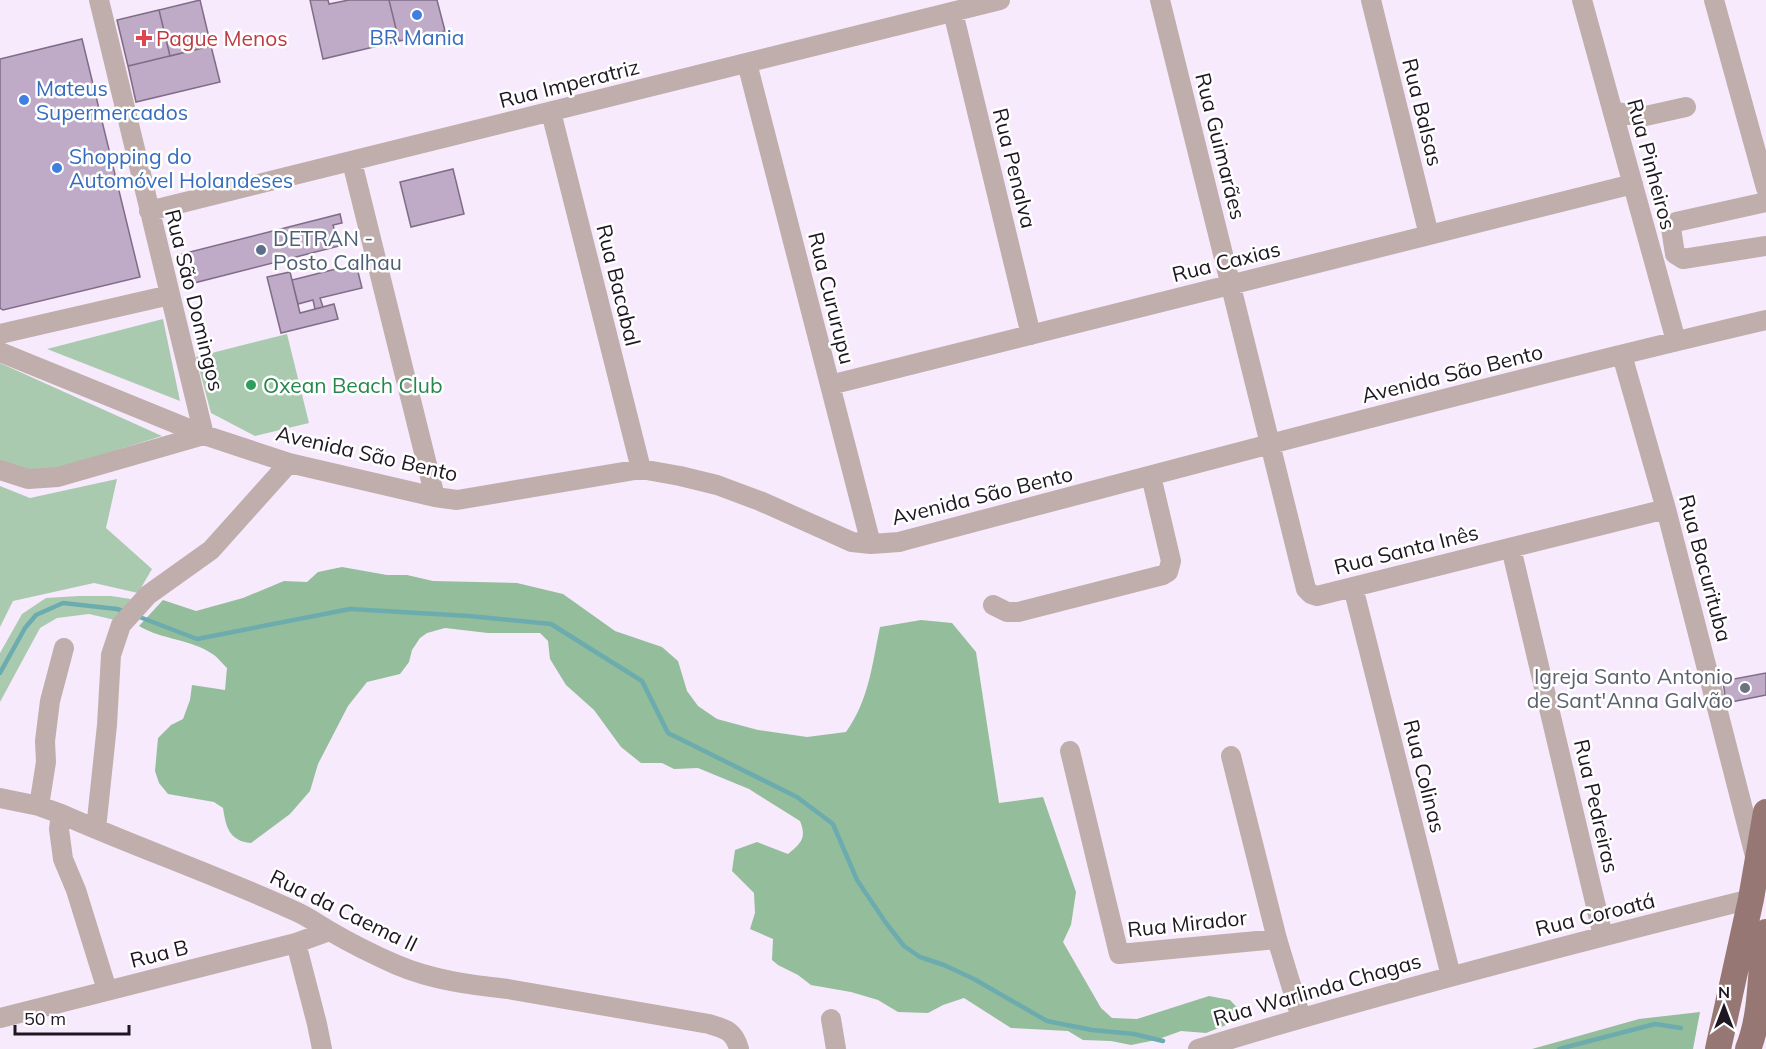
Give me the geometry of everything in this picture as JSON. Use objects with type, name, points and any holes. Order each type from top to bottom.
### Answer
[{"type":"main road","points":[[1718,1049],[1758,865],[1766,812]]},
{"type":"main road","points":[[1756,1034],[1762,952],[1766,932]]},
{"type":"street","name":"Rua São Domingos","points":[[99,0],[204,435]]},
{"type":"street","name":"Rua Imperatriz","points":[[149,211],[1000,0]]},
{"type":"street","name":"Rua Guimarães","points":[[1160,0],[1270,444]]},
{"type":"street","name":"Rua Balsas","points":[[1371,0],[1429,235]]},
{"type":"street","name":"Rua Pinheiros","points":[[1582,0],[1676,341]]},
{"type":"street","points":[[1714,0],[1766,188]]},
{"type":"street","name":"Rua Penalva","points":[[952,12],[1031,335]]},
{"type":"street","name":"Rua Cururupu","points":[[747,63],[871,544]]},
{"type":"street","points":[[1613,111],[1641,117],[1686,107]]},
{"type":"street","name":"Rua Bacabal","points":[[551,112],[641,470]]},
{"type":"street","points":[[352,162],[435,497]]},
{"type":"street","name":"Rua Caxias","points":[[830,385],[1633,184]]},
{"type":"street","points":[[1766,202],[1676,222],[1671,228],[1675,254],[1678,258],[1687,259],[1766,246]]},
{"type":"street","points":[[1651,250],[1673,244]]},
{"type":"street","points":[[0,334],[170,295]]},
{"type":"street","name":"Avenida São Bento","points":[[0,352],[204,435],[289,463],[435,497],[457,500],[641,470],[717,485],[760,501],[852,542],[871,544],[899,542],[1270,444],[1676,341],[1743,325],[1766,322]]},
{"type":"street","name":"Rua Bacurituba","points":[[1622,355],[1666,509],[1758,865]]},
{"type":"street","points":[[0,470],[28,479],[58,477],[204,435]]},
{"type":"street","name":"Rua Santa Inês","points":[[1270,444],[1306,589],[1317,596],[1666,509]]},
{"type":"street","points":[[96,829],[107,725],[111,656],[122,625],[148,595],[211,550],[289,463]]},
{"type":"street","points":[[993,605],[1007,612],[1018,612],[1168,572],[1171,561],[1151,476]]},
{"type":"street","name":"Rua Pedreiras","points":[[1512,548],[1603,936]]},
{"type":"street","name":"Rua Colinas","points":[[1353,587],[1450,976]]},
{"type":"street","points":[[39,806],[46,762],[45,741],[50,701],[64,648]]},
{"type":"street","name":"Rua Mirador","points":[[1070,751],[1119,954],[1277,939],[1301,1018]]},
{"type":"street","points":[[1231,756],[1277,939]]},
{"type":"street","name":"Rua da Caema II","points":[[0,798],[39,806],[61,814],[299,913],[398,966],[477,985],[709,1024],[726,1029],[736,1038],[739,1049]]},
{"type":"street","points":[[61,814],[59,829],[63,859],[76,890],[107,990]]},
{"type":"street","name":"Rua Coroatá","points":[[1450,976],[1751,899]]},
{"type":"street","name":"Rua B","points":[[0,1018],[296,943],[329,931]]},
{"type":"street","points":[[296,943],[322,1049]]},
{"type":"street","name":"Rua Warlinda Chagas","points":[[1197,1049],[1450,976]]},
{"type":"street","points":[[831,1019],[836,1049]]},
{"type":"green space","points":[[163,319],[180,401],[47,349]]},
{"type":"green space","name":"Oxean Beach Club","points":[[287,334],[309,423],[255,436],[211,413],[196,357]]},
{"type":"green space","points":[[0,363],[162,436],[40,474],[0,462]]},
{"type":"green space","points":[[117,479],[106,528],[152,569],[138,593],[94,583],[13,601],[0,627],[0,486],[30,498]]},
{"type":"green space","points":[[342,567],[387,575],[407,575],[433,581],[517,583],[563,594],[615,631],[662,647],[678,661],[687,691],[698,706],[717,719],[758,730],[807,737],[846,732],[854,720],[865,695],[880,627],[921,620],[952,623],[976,652],[999,803],[1043,797],[1076,892],[1071,925],[1063,942],[1101,1008],[1112,1018],[1137,1019],[1209,996],[1230,1000],[1246,1017],[1206,1033],[1181,1031],[1156,1040],[1131,1045],[1111,1041],[1083,1040],[1068,1031],[1011,1028],[964,998],[928,1013],[898,1012],[878,1000],[851,992],[811,985],[772,960],[773,939],[750,929],[755,913],[754,893],[732,871],[735,850],[757,842],[788,854],[802,840],[803,832],[800,821],[749,789],[698,768],[674,769],[662,763],[641,763],[621,747],[594,710],[566,685],[550,659],[548,641],[540,633],[488,633],[445,628],[427,633],[420,638],[412,650],[409,662],[400,674],[367,682],[348,706],[318,764],[310,791],[290,814],[251,843],[244,842],[230,832],[223,808],[214,802],[168,794],[159,783],[155,771],[158,738],[171,725],[183,719],[190,700],[192,685],[225,690],[227,668],[216,656],[205,650],[139,626],[163,600],[196,611],[243,598],[284,581],[307,582],[318,572]]},
{"type":"green space","points":[[111,596],[131,599],[115,620],[89,614],[57,618],[40,628],[0,702],[0,653],[22,614],[46,598]]},
{"type":"green space","points":[[1700,1012],[1693,1049],[1532,1049],[1639,1019]]},
{"type":"building","points":[[200,0],[211,46],[170,56],[159,10]]},
{"type":"building","points":[[310,0],[328,0],[329,4],[349,0],[389,0],[399,41],[323,59]]},
{"type":"building","name":"BR Mania","points":[[389,0],[437,0],[445,31],[399,41]]},
{"type":"building","name":"Pague Menos","points":[[159,10],[170,56],[128,66],[117,20]]},
{"type":"building","name":"Shopping do Automóvel Holandeses","points":[[82,39],[140,277],[3,310],[0,308],[0,59]]},
{"type":"building","points":[[211,46],[220,82],[136,102],[128,66]]},
{"type":"building","points":[[453,169],[464,214],[411,227],[400,182]]},
{"type":"building","name":"DETRAN - Posto Calhau","points":[[340,214],[342,223],[333,225],[339,246],[190,284],[182,254]]},
{"type":"building","points":[[356,264],[362,288],[320,298],[323,307],[315,309],[313,300],[298,304],[292,280]]},
{"type":"building","name":"DETRAN - Posto Calhau","points":[[290,272],[300,313],[334,304],[338,319],[281,333],[267,277]]},
{"type":"building","name":"Igreja Santo Antonio de Sant'Anna Galvão","points":[[1766,673],[1766,695],[1726,703],[1723,681]]},
{"type":"waterway","points":[[0,673],[25,628],[36,615],[63,603],[126,612]]},
{"type":"waterway","points":[[137,616],[197,639],[350,609],[469,616],[551,624],[642,681],[668,733],[797,797],[833,824],[857,880],[904,946],[920,957],[974,979],[1047,1021],[1092,1030],[1134,1034],[1163,1041]]},
{"type":"waterway","points":[[1559,1049],[1655,1024],[1681,1028]]},
{"type":"place","name":"BR Mania","points":[[417,15]]},
{"type":"place","name":"Pague Menos","points":[[144,38]]},
{"type":"place","name":"Mateus Supermercados","points":[[24,100]]},
{"type":"place","name":"Shopping do Automóvel Holandeses","points":[[57,168]]},
{"type":"place","name":"DETRAN - Posto Calhau","points":[[261,250]]},
{"type":"place","name":"Oxean Beach Club","points":[[251,385]]},
{"type":"place","name":"Igreja Santo Antonio de Sant'Anna Galvão","points":[[1745,688]]}]
